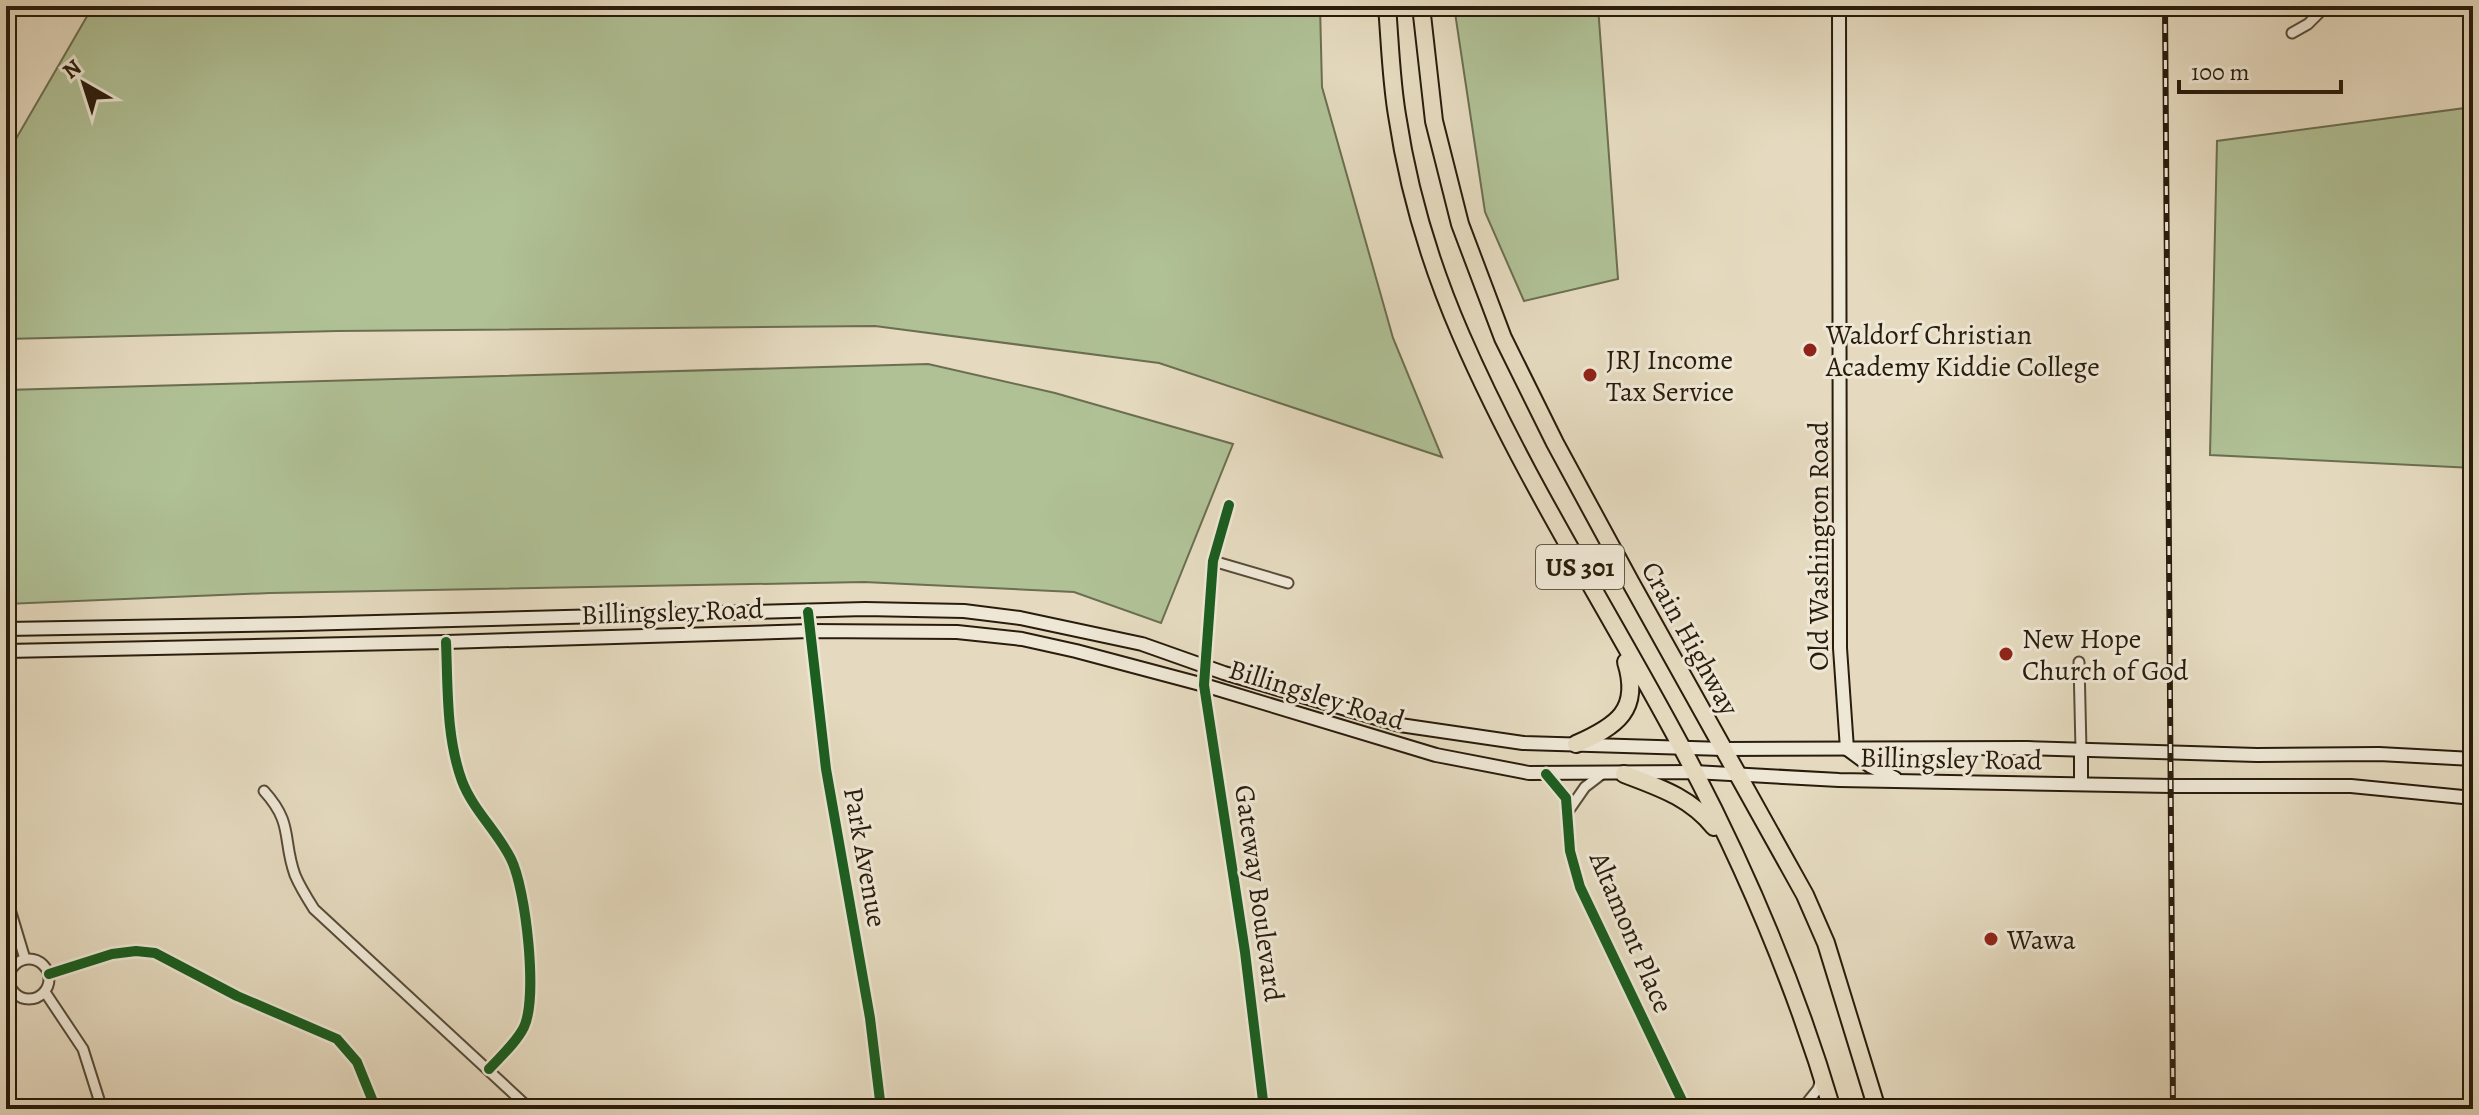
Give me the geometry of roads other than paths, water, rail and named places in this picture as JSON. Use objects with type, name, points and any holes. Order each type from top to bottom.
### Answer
[{"type":"highway","name":"US 301","points":[[1387,6],[1391,66],[1402,142],[1423,225],[1447,299],[1477,370],[1525,464],[1682,747],[1736,855],[1780,958],[1832,1109]]},
{"type":"highway","name":"Crain Highway","points":[[1421,6],[1434,121],[1460,224],[1487,301],[1555,443],[1805,895],[1826,943],[1877,1109]]},
{"type":"highway","points":[[1576,744],[1614,724],[1630,702],[1632,685],[1619,638]]},
{"type":"highway","points":[[1624,774],[1691,804],[1704,814],[1736,855]]},
{"type":"main road","name":"Old Washington Road","points":[[1839,6],[1840,648],[1847,749]]},
{"type":"main road","name":"Billingsley Road","points":[[6,629],[865,609],[993,613],[1142,644],[1203,666],[1400,725],[1523,743],[1724,749],[2379,754],[2473,759]]},
{"type":"main road","name":"Billingsley Road","points":[[6,651],[810,631],[957,632],[1022,639],[1076,651],[1204,685],[1436,755],[1546,774],[1694,772],[1905,781],[2351,786],[2473,798]]},
{"type":"main road","points":[[1847,749],[1887,775],[1905,781]]},
{"type":"main road","points":[[2081,750],[2081,784]]},
{"type":"street","points":[[2292,33],[2308,24],[2326,6]]},
{"type":"street","points":[[2430,6],[2473,10]]},
{"type":"street","name":"Gateway Boulevard","points":[[1229,505],[1213,561],[1204,685],[1249,978],[1264,1109]]},
{"type":"street","points":[[1213,561],[1288,583]]},
{"type":"street","name":"Park Avenue","points":[[808,612],[826,769],[870,1018],[881,1109]]},
{"type":"street","points":[[446,642],[450,736],[455,760],[463,784],[511,858],[519,882],[532,985],[531,1007],[524,1028],[489,1069]]},
{"type":"street","points":[[2079,662],[2081,750]]},
{"type":"street","points":[[1546,774],[1561,789],[1569,810]]},
{"type":"street","points":[[1569,810],[1577,795],[1602,774]]},
{"type":"street","points":[[264,791],[276,805],[285,824],[295,873],[314,909],[530,1109]]},
{"type":"street","name":"Altamont Place","points":[[1569,810],[1570,851],[1580,887],[1686,1109]]},
{"type":"street","points":[[6,896],[9,922],[25,959]]},
{"type":"street","points":[[49,974],[112,954],[136,951],[155,953],[237,996],[337,1039],[357,1062],[376,1109]]},
{"type":"street","points":[[25,959],[37,960],[49,974],[45,992],[39,997],[25,1000],[13,993],[8,980],[13,966],[25,959]]},
{"type":"street","points":[[45,992],[83,1049],[102,1109]]},
{"type":"street","points":[[1802,1109],[1818,1089],[1823,1076]]},
{"type":"railway","points":[[2165,6],[2173,1109]]},
{"type":"place","name":"Waldorf Christian Academy Kiddie College","points":[[1810,350]]},
{"type":"place","name":"JRJ Income Tax Service","points":[[1590,375]]},
{"type":"place","name":"New Hope Church of God","points":[[2006,654]]},
{"type":"place","name":"Wawa","points":[[1991,939]]}]
